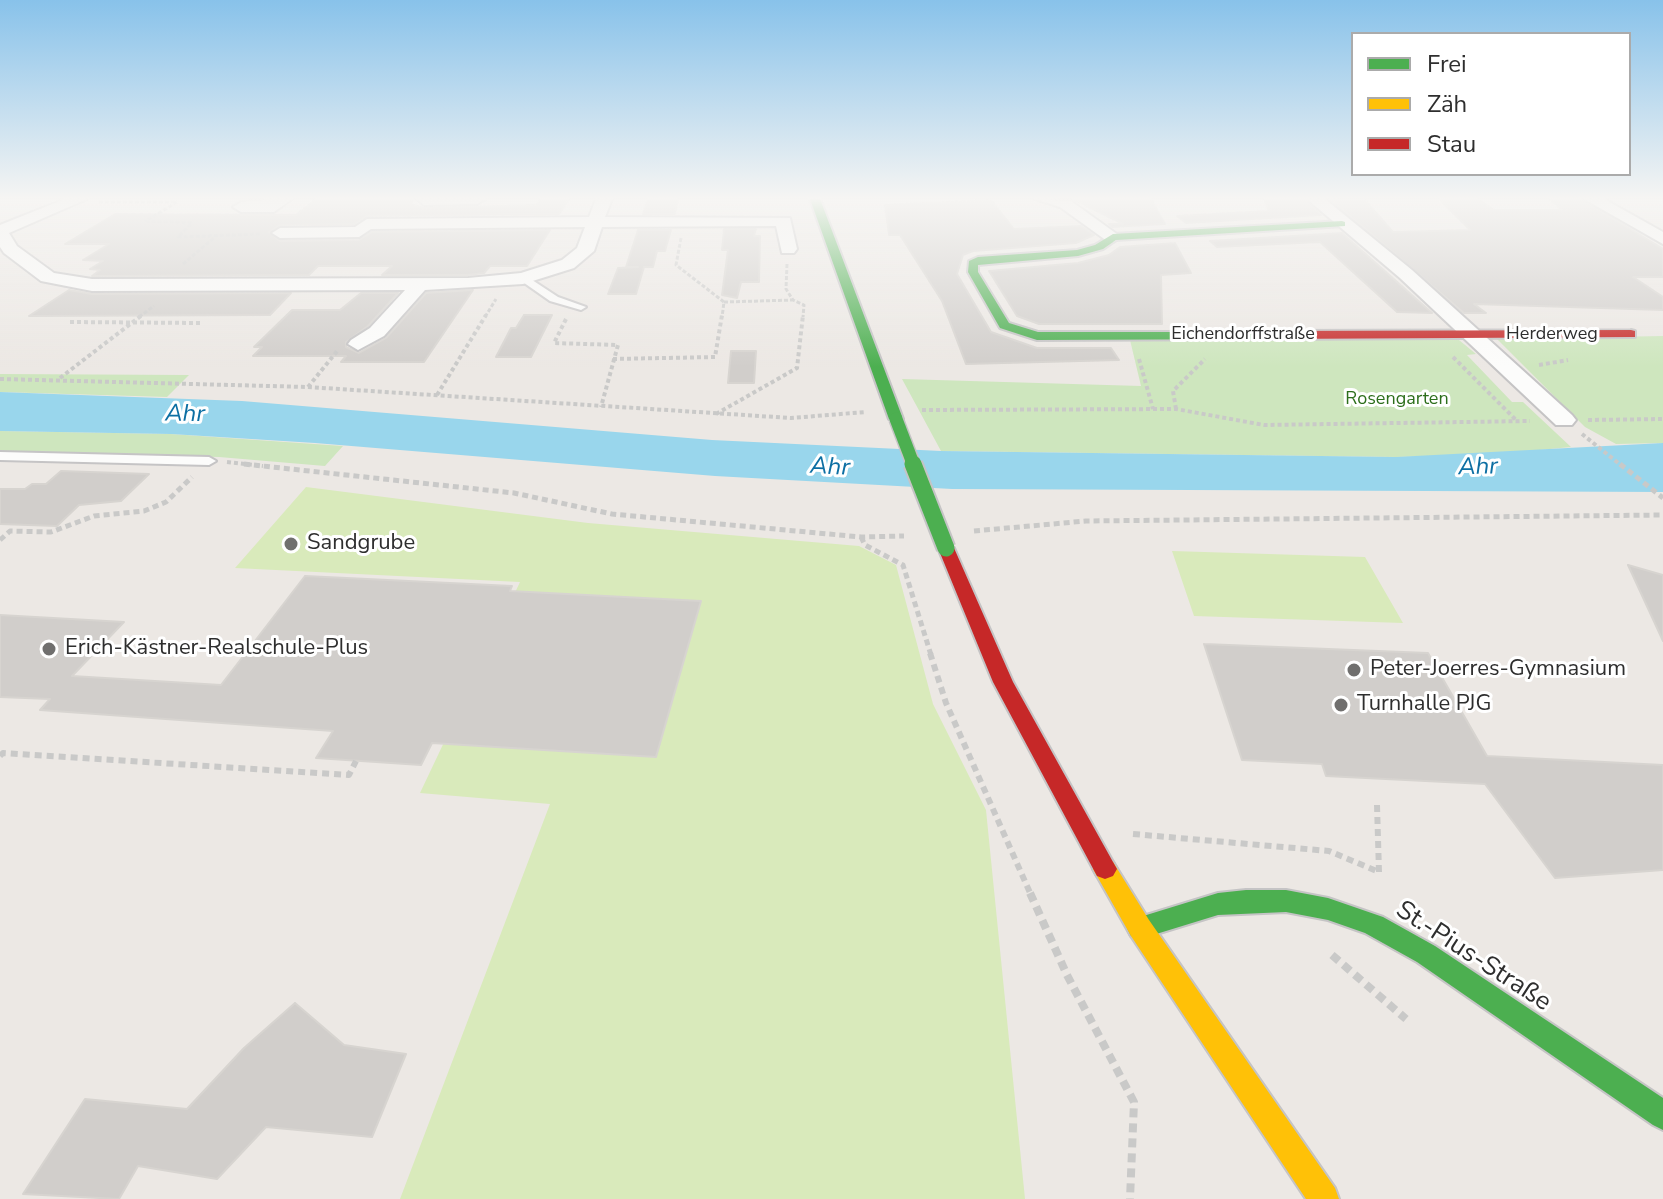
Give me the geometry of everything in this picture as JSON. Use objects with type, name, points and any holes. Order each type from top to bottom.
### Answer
[{"type":"street","points":[[18,255],[48,277],[92,285],[184,285],[420,284],[515,280],[568,264],[580,255]]},
{"type":"street","points":[[836,255],[946,548],[1003,682],[1043,763],[1140,928],[1300,1168],[1324,1199]]},
{"type":"street","name":"Eichendorffstraße","points":[[1037,255],[982,259],[973,263],[973,272],[1004,325],[1014,331],[1037,336],[1474,335]]},
{"type":"street","points":[[1382,255],[1572,426]]},
{"type":"street","points":[[358,344],[377,332],[420,284]]},
{"type":"street","name":"Herderweg","points":[[1474,335],[1631,334]]},
{"type":"street","name":"St.-Pius-Straße","points":[[1140,928],[1218,904],[1246,901],[1286,901],[1328,909],[1374,925],[1426,954],[1663,1115]]},
{"type":"lane","points":[[515,280],[576,307]]},
{"type":"lane","points":[[0,456],[209,461]]},
{"type":"path","points":[[678,255],[676,265],[724,302],[793,300],[804,305],[797,368],[715,415]]},
{"type":"path","points":[[788,255],[786,289],[793,300]]},
{"type":"path","points":[[437,395],[515,280]]},
{"type":"path","points":[[58,379],[184,285]]},
{"type":"path","points":[[613,359],[715,357],[724,302]]},
{"type":"path","points":[[576,307],[554,343],[618,345],[601,407]]},
{"type":"path","points":[[70,322],[202,323]]},
{"type":"path","points":[[1133,335],[1153,409]]},
{"type":"path","points":[[308,387],[338,350],[358,344]]},
{"type":"path","points":[[1447,351],[1517,421]]},
{"type":"path","points":[[0,379],[308,387],[791,418],[876,412]]},
{"type":"path","points":[[933,410],[1176,409],[1264,425],[1517,421],[1572,426],[1663,419]]},
{"type":"path","points":[[1572,426],[1663,498]]},
{"type":"path","points":[[0,540],[10,531],[51,532],[94,516],[156,507],[175,494],[209,461],[514,493],[612,514],[861,537],[917,535]]},
{"type":"path","points":[[971,531],[1086,521],[1663,515]]},
{"type":"path","points":[[861,537],[865,545],[903,565],[946,703],[1067,975],[1134,1102],[1130,1199]]},
{"type":"path","points":[[1,754],[349,775],[356,761]]},
{"type":"path","points":[[1121,833],[1329,851],[1379,872],[1377,805]]},
{"type":"path","points":[[1332,955],[1406,1019]]},
{"type":"green space","points":[[1663,336],[1663,443],[1616,444],[1585,427],[1497,339]]},
{"type":"green space","name":"Rosengarten","points":[[1130,340],[1459,340],[1476,354],[1467,355],[1512,402],[1523,402],[1571,447],[1487,455],[1396,457],[941,451],[902,379],[1141,386]]},
{"type":"green space","points":[[0,374],[189,375],[167,397],[0,392]]},
{"type":"green space","points":[[0,431],[171,434],[343,446],[325,466],[219,457],[0,452]]},
{"type":"green space","points":[[306,487],[588,523],[859,546],[896,565],[933,704],[986,810],[1025,1199],[400,1199],[550,804],[420,793],[520,582],[235,568]]},
{"type":"green space","points":[[1172,551],[1365,557],[1403,623],[1194,616]]},
{"type":"water","name":"Ahr","points":[[0,392],[242,401],[712,440],[941,451],[1396,457],[1663,443],[1663,492],[952,489],[715,476],[315,443],[171,434],[0,431]]},
{"type":"building","points":[[91,255],[534,255],[527,266],[490,266],[484,273],[468,275],[382,275],[392,266],[318,266],[309,275],[92,276],[100,270],[90,269],[103,261],[83,260]]},
{"type":"building","points":[[630,255],[656,255],[653,267],[644,267],[636,294],[608,294],[618,268],[638,267],[626,267]]},
{"type":"building","points":[[727,255],[760,255],[759,282],[741,282],[737,298],[722,295]]},
{"type":"building","points":[[913,255],[963,255],[957,274],[991,332],[1037,348],[1111,348],[1119,360],[966,364],[942,301]]},
{"type":"building","points":[[1109,255],[1181,255],[1191,273],[1161,275],[1162,324],[1039,324],[1017,316],[989,271],[1078,263]]},
{"type":"building","points":[[1334,255],[1367,255],[1432,313],[1397,312]]},
{"type":"building","points":[[1396,255],[1663,255],[1663,277],[1633,277],[1663,297],[1663,310],[1474,304],[1486,313],[1464,313]]},
{"type":"building","points":[[69,290],[92,294],[291,293],[270,315],[29,316]]},
{"type":"building","points":[[473,290],[424,362],[341,362],[346,356],[253,356],[262,347],[254,347],[292,310],[340,310],[361,293],[398,293],[368,326],[346,342],[346,347],[359,353],[386,338],[426,293]]},
{"type":"building","points":[[524,315],[552,315],[531,357],[496,357],[511,328],[516,328]]},
{"type":"building","points":[[731,351],[756,351],[754,383],[728,383]]},
{"type":"building","points":[[61,471],[149,474],[121,501],[79,505],[57,526],[0,524],[0,489],[25,489],[32,484],[46,484]]},
{"type":"building","points":[[1628,565],[1663,575],[1663,641]]},
{"type":"building","points":[[305,576],[512,586],[510,591],[701,601],[656,757],[432,743],[421,765],[316,758],[333,731],[40,710],[50,699],[0,697],[0,615],[124,622],[72,676],[221,685]]},
{"type":"building","points":[[1204,644],[1428,653],[1487,756],[1663,765],[1663,870],[1555,878],[1485,784],[1326,776],[1322,764],[1242,760]]},
{"type":"building","points":[[295,1003],[344,1045],[406,1054],[372,1137],[266,1127],[217,1179],[138,1166],[119,1199],[23,1194],[85,1099],[187,1109],[244,1048]]},
{"type":"traffic: fast","points":[[836,255],[896,419]]},
{"type":"traffic: fast","points":[[1047,255],[982,259],[973,263],[973,272],[1004,325],[1037,336],[1272,335]]},
{"type":"traffic: fast","points":[[896,419],[946,548]]},
{"type":"traffic: fast","points":[[1140,928],[1218,904],[1246,901],[1286,901],[1328,909],[1374,925],[1426,954],[1663,1115]]},
{"type":"traffic: slow","points":[[1105,869],[1140,928],[1324,1199]]},
{"type":"traffic: jam","points":[[1272,335],[1631,334]]},
{"type":"traffic: jam","points":[[946,548],[1003,682],[1105,869]]},
{"type":"place","name":"Sandgrube","points":[[291,544]]},
{"type":"place","name":"Erich-Kästner-Realschule-Plus","points":[[49,649]]},
{"type":"place","name":"Peter-Joerres-Gymnasium","points":[[1354,670]]},
{"type":"place","name":"Turnhalle PJG","points":[[1341,705]]}]
